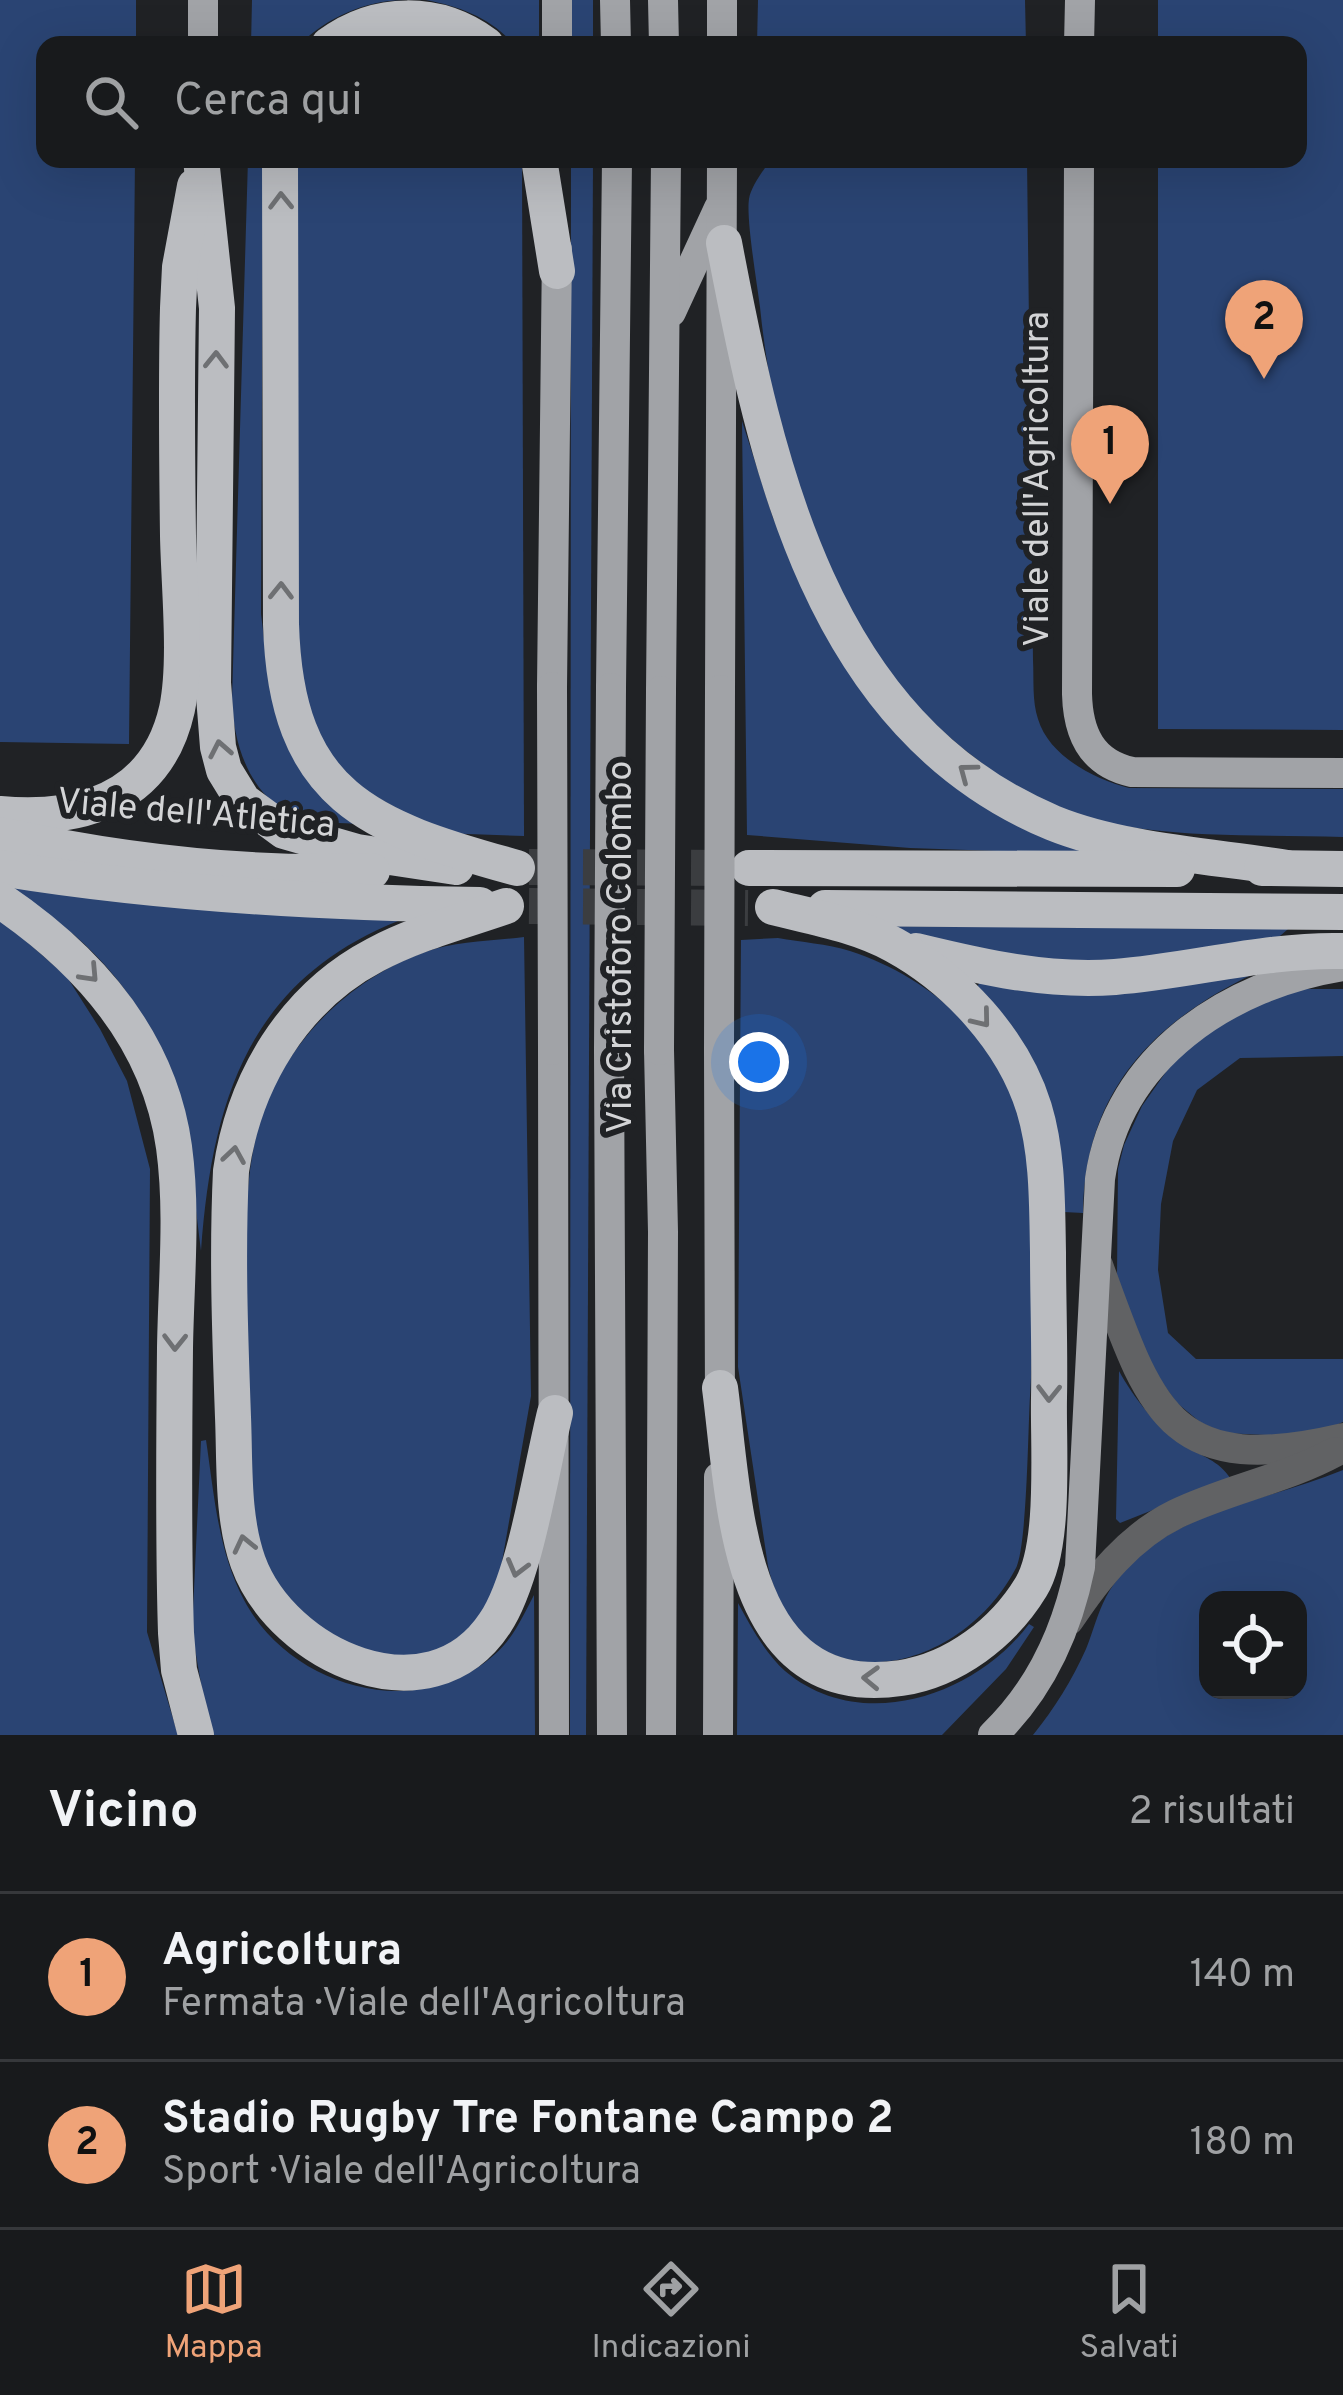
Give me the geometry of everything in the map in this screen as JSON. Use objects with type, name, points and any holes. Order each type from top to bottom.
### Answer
[{"type":"highway","points":[[346,36],[370,23],[412,17],[472,36]]},
{"type":"highway","points":[[0,814],[68,814],[106,802],[148,768],[178,707],[178,308],[199,168]]},
{"type":"highway","points":[[202,168],[217,308],[213,683],[224,770],[243,801],[284,831],[338,848],[456,867]]},
{"type":"highway","name":"Viale dell'Atletica","points":[[0,835],[224,867],[356,872],[523,868],[412,838],[371,817],[316,762],[292,714],[280,624],[280,168]]},
{"type":"highway","points":[[540,168],[557,271]]},
{"type":"highway","points":[[724,243],[752,391],[777,480],[805,555],[836,618],[886,693],[928,739],[1005,798],[1069,828],[1286,868]]},
{"type":"highway","name":"Viale dell'Atletica","points":[[0,868],[293,901],[517,906],[405,941],[351,970],[301,1015],[266,1061],[235,1142],[230,1346],[236,1505],[247,1558],[263,1594],[298,1634],[348,1663],[388,1671],[443,1664],[474,1648],[509,1597],[555,1413]]},
{"type":"highway","points":[[749,868],[1343,869]]},
{"type":"highway","points":[[0,900],[68,951],[106,991],[141,1047],[169,1118],[178,1198],[176,1633],[179,1670],[196,1735]]},
{"type":"highway","points":[[1343,912],[760,907],[998,971],[1074,978],[1137,975],[1282,952],[1343,951]]},
{"type":"highway","points":[[720,1388],[739,1531],[749,1570],[770,1622],[788,1646],[810,1663],[864,1679],[928,1671],[995,1632],[1033,1584],[1046,1536],[1049,1358],[1046,1191],[1035,1110],[1012,1060],[968,1001],[895,945]]},
{"type":"main road","points":[[202,36],[203,0]]},
{"type":"main road","points":[[557,0],[557,36]]},
{"type":"main road","points":[[722,0],[722,36]]},
{"type":"main road","points":[[1079,0],[1079,36]]},
{"type":"main road","points":[[615,1],[616,36]]},
{"type":"main road","points":[[663,1],[664,36]]},
{"type":"main road","name":"Via Cristoforo Colombo","points":[[554,1735],[552,687],[557,168]]},
{"type":"main road","name":"Via Cristoforo Colombo","points":[[612,1735],[609,1050],[617,168]]},
{"type":"main road","name":"Via Cristoforo Colombo","points":[[661,1735],[659,1050],[666,168]]},
{"type":"main road","points":[[718,1735],[722,168]]},
{"type":"main road","name":"Viale dell'Agricoltura","points":[[1079,168],[1078,716],[1086,741],[1109,765],[1132,772],[1343,773]]},
{"type":"main road","points":[[666,322],[722,199]]},
{"type":"main road","points":[[993,1735],[1025,1701],[1065,1625],[1084,1540],[1100,1179],[1106,1145],[1120,1112],[1150,1067],[1198,1022],[1289,977],[1343,966]]},
{"type":"lane","points":[[1098,1265],[1144,1383],[1179,1424],[1202,1441],[1229,1450],[1269,1452],[1343,1438]]},
{"type":"lane","points":[[1065,1625],[1115,1559],[1156,1526],[1343,1448]]},
{"type":"shaded area","points":[[0,0],[136,0],[136,36],[36,36],[36,168],[135,168],[129,744],[0,742]]},
{"type":"shaded area","points":[[252,0],[404,0],[347,12],[310,36],[251,36]]},
{"type":"shaded area","points":[[426,0],[539,0],[539,36],[505,36],[452,6]]},
{"type":"shaded area","points":[[571,0],[593,0],[593,36],[571,36]]},
{"type":"shaded area","points":[[758,0],[1025,0],[1026,36],[757,36]]},
{"type":"shaded area","points":[[1158,0],[1343,0],[1343,730],[1158,729],[1158,168],[1307,168],[1307,36],[1158,36]]},
{"type":"shaded area","points":[[248,168],[263,168],[261,614],[268,672],[361,824],[309,820],[270,800],[241,753],[232,699]]},
{"type":"shaded area","points":[[295,168],[522,168],[524,836],[440,833],[354,784],[318,737],[299,680]]},
{"type":"shaded area","points":[[571,168],[593,168],[586,1735],[570,1735]]},
{"type":"shaded area","points":[[765,168],[1027,168],[1034,690],[1044,732],[1074,764],[1129,788],[1343,789],[1343,837],[1179,833],[1098,821],[1016,789],[929,718],[887,669],[852,615],[822,558],[799,497],[768,370],[748,208],[752,189]]},
{"type":"shaded area","points":[[742,421],[773,518],[846,661],[1090,850],[1082,854],[910,848],[747,835]]},
{"type":"shaded area","points":[[5,886],[398,921],[347,946],[305,977],[273,1012],[247,1053],[215,1145],[201,1251],[181,1119],[155,1040],[107,968],[73,934]]},
{"type":"shaded area","points":[[0,918],[67,977],[100,1029],[127,1081],[150,1169],[147,1632],[178,1735],[0,1735]]},
{"type":"shaded area","points":[[889,926],[1288,929],[1272,943],[1143,966],[962,953]]},
{"type":"shaded area","points":[[524,937],[531,1396],[499,1579],[470,1628],[451,1643],[406,1656],[382,1654],[356,1646],[302,1617],[279,1586],[261,1548],[250,1467],[246,1278],[247,1195],[255,1141],[264,1109],[295,1051],[316,1025],[366,982],[437,948]]},
{"type":"shaded area","points":[[778,938],[841,949],[888,966],[951,1009],[998,1067],[1026,1138],[1032,1178],[1031,1380],[1020,1556],[991,1605],[958,1634],[921,1653],[883,1662],[846,1659],[812,1643],[786,1612],[768,1566],[738,1367],[741,940]]},
{"type":"shaded area","points":[[1270,966],[1194,1008],[1136,1060],[1097,1127],[1083,1213],[1064,1212],[977,987],[981,980]]},
{"type":"shaded area","points":[[1302,989],[1343,989],[1343,1056],[1240,1058],[1197,1090],[1173,1141],[1161,1204],[1158,1270],[1168,1333],[1196,1359],[1343,1359],[1343,1422],[1308,1437],[1223,1433],[1177,1403],[1145,1359],[1117,1276],[1118,1169],[1142,1106],[1199,1037],[1258,1004]]},
{"type":"shaded area","points":[[1119,1371],[1165,1430],[1231,1479],[1120,1523],[1116,1519]]},
{"type":"shaded area","points":[[206,1440],[223,1542],[244,1600],[265,1630],[323,1674],[357,1686],[393,1691],[428,1688],[463,1676],[501,1649],[534,1595],[535,1735],[210,1735],[192,1632],[201,1441]]},
{"type":"shaded area","points":[[1343,1470],[1343,1735],[1033,1735],[1069,1683],[1106,1597],[1126,1569],[1151,1546],[1211,1514]]},
{"type":"shaded area","points":[[738,1603],[785,1671],[815,1690],[848,1701],[881,1703],[948,1687],[979,1671],[1029,1624],[1034,1627],[1006,1669],[942,1735],[737,1735]]},
{"type":"tunnel","points":[[529,867],[749,868]]},
{"type":"tunnel","points":[[529,906],[748,908]]},
{"type":"place","name":"Stadio Rugby Tre Fontane Campo 2","points":[[1264,379]]},
{"type":"place","name":"Agricoltura","points":[[1110,504]]}]
